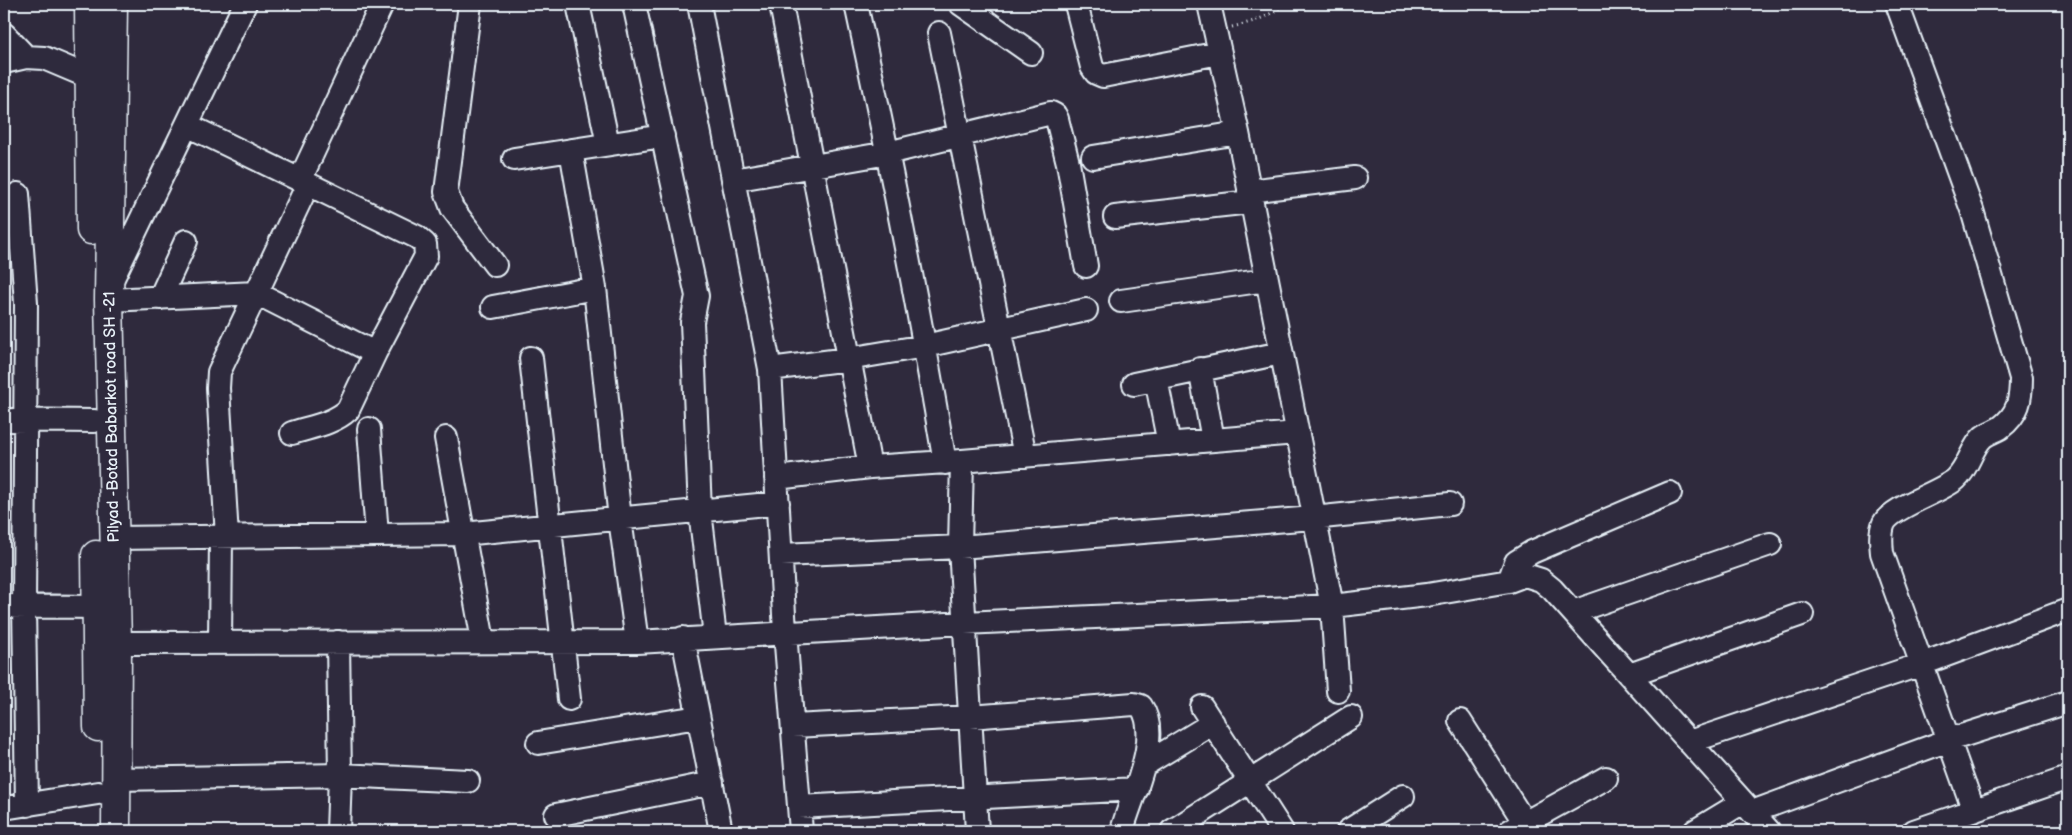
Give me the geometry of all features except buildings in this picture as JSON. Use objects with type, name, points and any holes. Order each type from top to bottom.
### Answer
[{"type":"main road","name":"Pilyad -Botad Babarkot road SH -21","points":[[89,4],[89,77],[109,294],[116,643],[107,786],[99,831]]},
{"type":"main road","name":"Pilyad -Botad Babarkot road SH -21","points":[[113,4],[100,204],[94,422],[96,607],[107,786],[116,831]]},
{"type":"street","points":[[245,4],[109,294],[160,298],[256,294],[375,353]]},
{"type":"street","points":[[220,643],[224,537],[219,372],[256,294],[382,4]]},
{"type":"street","points":[[470,4],[446,192],[452,208],[494,265]]},
{"type":"street","points":[[578,4],[608,144]]},
{"type":"street","points":[[634,4],[697,296],[692,322],[700,511],[715,636]]},
{"type":"street","points":[[699,4],[770,369],[785,632],[801,831]]},
{"type":"street","points":[[781,4],[870,467]]},
{"type":"street","points":[[856,4],[888,153],[925,346],[953,462],[977,831]]},
{"type":"street","points":[[961,4],[1031,53]]},
{"type":"street","points":[[1076,4],[1092,67],[1096,73],[1103,76],[1217,42]]},
{"type":"street","points":[[1209,4],[1238,133],[1332,606],[1338,692]]},
{"type":"street","points":[[1897,4],[1972,210],[2021,378],[2021,398],[2013,415],[2000,428],[1983,437],[1966,467],[1956,480],[1898,511],[1885,521],[1881,537],[1882,553],[1974,810]]},
{"type":"street","points":[[939,33],[1025,456]]},
{"type":"street","points":[[4,34],[26,57]]},
{"type":"street","points":[[4,62],[26,57],[44,58],[89,77]]},
{"type":"street","points":[[733,180],[888,153],[1051,113],[1055,115],[1068,163],[1086,266]]},
{"type":"street","points":[[187,125],[417,237],[425,244],[426,256],[375,353],[348,410],[333,420],[292,432]]},
{"type":"street","points":[[1093,157],[1238,133]]},
{"type":"street","points":[[514,159],[663,136]]},
{"type":"street","points":[[571,150],[595,288],[620,519],[637,642]]},
{"type":"street","points":[[1115,217],[1250,197],[1354,178]]},
{"type":"street","points":[[18,194],[13,226],[26,303],[14,420],[14,606],[27,804]]},
{"type":"street","points":[[160,298],[186,241]]},
{"type":"street","points":[[1121,301],[1266,280]]},
{"type":"street","points":[[493,307],[595,288]]},
{"type":"street","points":[[770,369],[848,359],[925,346],[1086,310]]},
{"type":"street","points":[[1134,384],[1281,353]]},
{"type":"street","points":[[531,358],[569,699]]},
{"type":"street","points":[[1200,370],[1213,440]]},
{"type":"street","points":[[1156,379],[1170,444]]},
{"type":"street","points":[[14,420],[94,422]]},
{"type":"street","points":[[368,429],[377,535]]},
{"type":"street","points":[[776,478],[870,467],[953,462],[1297,433]]},
{"type":"street","points":[[446,438],[483,641]]},
{"type":"street","points":[[1508,581],[1516,562],[1532,552],[1670,493]]},
{"type":"street","points":[[114,538],[463,534],[778,504]]},
{"type":"street","points":[[781,555],[960,547],[1313,518],[1450,504]]},
{"type":"street","points":[[1573,612],[1770,544]]},
{"type":"street","points":[[116,643],[637,642],[785,632],[1332,606],[1426,595],[1508,581],[1525,575],[1541,580],[1552,589],[1770,831]]},
{"type":"street","points":[[14,606],[96,607]]},
{"type":"street","points":[[1689,742],[1922,664],[2068,610]]},
{"type":"street","points":[[1629,675],[1802,614]]},
{"type":"street","points":[[683,638],[721,831]]},
{"type":"street","points":[[338,642],[340,775],[338,831]]},
{"type":"street","points":[[1703,829],[1748,807],[2068,702]]},
{"type":"street","points":[[793,726],[970,717],[1134,704],[1142,706],[1146,713],[1147,755],[1122,831]]},
{"type":"street","points":[[1144,765],[1208,715],[1282,831]]},
{"type":"street","points":[[538,743],[698,717]]},
{"type":"street","points":[[1172,831],[1351,717]]},
{"type":"street","points":[[1460,721],[1522,828],[1606,778]]},
{"type":"street","points":[[4,808],[107,786],[340,775],[468,781]]},
{"type":"street","points":[[1914,831],[2068,778]]},
{"type":"street","points":[[556,815],[712,783]]},
{"type":"street","points":[[799,807],[1137,789]]},
{"type":"street","points":[[1348,831],[1403,796]]},
{"type":"path","points":[[1217,42],[1271,15],[1284,4]]}]
